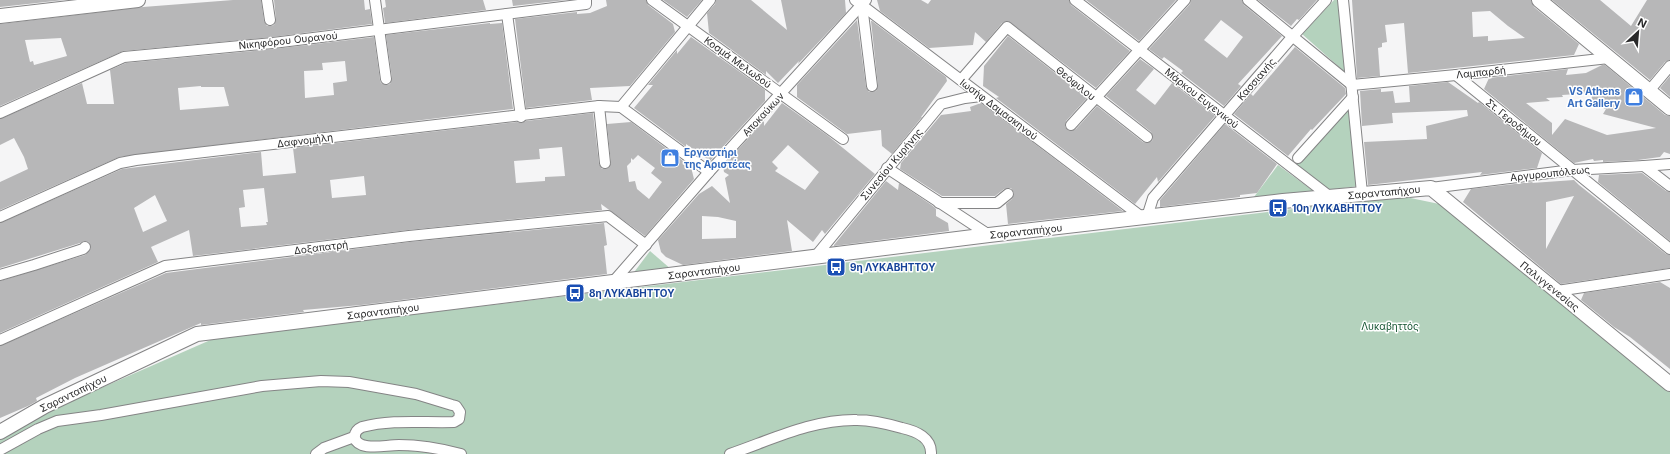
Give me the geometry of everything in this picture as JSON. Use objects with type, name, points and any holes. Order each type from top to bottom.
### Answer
[{"type":"street","points":[[0,16],[97,2],[138,0]]},
{"type":"street","points":[[268,0],[270,20]]},
{"type":"street","points":[[375,0],[386,79]]},
{"type":"street","name":"Κοσμά Μελωδού","points":[[652,0],[842,139]]},
{"type":"street","points":[[709,172],[621,107],[710,0]]},
{"type":"street","name":"Μάρκου Ευγενικού","points":[[1075,0],[1329,196]]},
{"type":"street","points":[[1070,125],[1185,0]]},
{"type":"street","points":[[1248,0],[1352,85]]},
{"type":"street","name":"Κασσιανής","points":[[1145,218],[1152,198],[1326,0]]},
{"type":"street","points":[[1343,0],[1362,193]]},
{"type":"street","points":[[1539,0],[1670,108]]},
{"type":"street","name":"Νικηφόρου Ουρανού","points":[[0,113],[124,57],[273,43],[507,14],[586,2]]},
{"type":"street","points":[[861,2],[872,86]]},
{"type":"street","name":"Ιωσήφ Δαμασκηνού","points":[[861,2],[981,96],[1145,218]]},
{"type":"street","name":"Αποκαύκων","points":[[613,282],[709,172],[782,94],[861,2]]},
{"type":"street","points":[[507,14],[522,117]]},
{"type":"street","name":"Θεόφιλου","points":[[961,80],[1007,27],[1095,98],[1147,137]]},
{"type":"street","name":"Λαμπαρδή","points":[[1352,85],[1610,58]]},
{"type":"street","points":[[1650,91],[1670,66]]},
{"type":"street","name":"Στ. Γεροδήμου","points":[[1456,75],[1670,249]]},
{"type":"street","name":"Συνεσίου Κυρήνης","points":[[815,257],[941,104],[964,98],[981,96]]},
{"type":"street","points":[[1298,158],[1353,97]]},
{"type":"street","points":[[599,106],[605,163]]},
{"type":"street","name":"Δαφνομήλη","points":[[0,217],[120,163],[136,160],[307,139],[522,117],[599,106],[621,107]]},
{"type":"street","name":"Αργυρουπόλεως","points":[[1431,188],[1572,170],[1670,164]]},
{"type":"street","points":[[1644,166],[1670,186]]},
{"type":"street","points":[[888,168],[989,235]]},
{"type":"street","name":"Σαρανταπήχου","points":[[0,432],[45,406],[197,334],[989,235],[1329,196],[1431,188]]},
{"type":"street","name":"Παλιγγενεσίας","points":[[1431,188],[1670,384]]},
{"type":"street","points":[[939,203],[997,203],[1008,194]]},
{"type":"street","name":"Δοξαπατρή","points":[[0,340],[165,266],[445,232],[608,216],[646,245]]},
{"type":"street","points":[[0,275],[34,266],[85,247]]},
{"type":"street","points":[[1557,291],[1670,274]]},
{"type":"street","points":[[0,450],[38,429],[58,421],[101,415],[235,390],[321,381],[349,382],[416,394],[456,406],[460,412],[459,419],[454,422],[412,421],[367,425],[359,428],[354,437],[324,448],[316,454]]},
{"type":"street","points":[[730,454],[803,428],[827,423],[857,420],[909,429],[918,433],[926,438],[930,445],[931,454]]},
{"type":"street","points":[[354,437],[357,442],[371,446],[407,446],[461,454]]},
{"type":"green space","points":[[1334,0],[1339,0],[1347,74],[1302,34]]},
{"type":"green space","points":[[1351,102],[1359,186],[1328,190],[1295,164]]},
{"type":"green space","points":[[1278,165],[1316,193],[1251,201]]},
{"type":"green space","name":"Λυκαβηττός","points":[[1401,196],[1444,205],[1670,389],[1670,454],[0,454],[0,438],[44,413],[215,338]]},
{"type":"green space","points":[[650,251],[672,270],[632,275]]},
{"type":"building","points":[[0,0],[64,0],[0,7]]},
{"type":"building","points":[[233,0],[261,0],[264,21],[267,26],[271,26],[274,25],[276,19],[274,0],[364,0],[365,10],[370,9],[372,24],[272,37],[123,51],[0,106],[0,24],[143,7]],"holes":[[[61,38],[67,56],[34,65],[33,61],[30,62],[25,40]]]},
{"type":"building","points":[[385,0],[483,0],[486,10],[385,23],[383,8],[386,7]]},
{"type":"building","points":[[512,0],[566,0],[513,6]]},
{"type":"building","points":[[606,0],[646,0],[648,5],[673,24],[675,32],[630,86],[590,88],[592,100],[526,108],[515,19],[577,12],[577,14],[590,13],[607,6]]},
{"type":"building","points":[[663,0],[702,0],[687,17]]},
{"type":"building","points":[[716,0],[751,0],[787,30],[781,0],[845,0],[846,13],[778,83],[766,71],[766,75],[709,33],[707,13],[715,4]]},
{"type":"building","points":[[877,0],[921,0],[928,4],[931,0],[1069,0],[1071,5],[1130,51],[1096,88],[1008,21],[1002,23],[986,42],[975,32],[973,45],[929,48],[880,11]]},
{"type":"building","points":[[1086,0],[1176,0],[1139,41]]},
{"type":"building","points":[[1191,0],[1242,0],[1244,5],[1282,36],[1238,84],[1241,86],[1224,106],[1181,73],[1183,71],[1164,57],[1162,59],[1149,49],[1190,4]],"holes":[[[1221,20],[1243,37],[1227,58],[1204,40]]]},
{"type":"building","points":[[1258,0],[1317,0],[1299,20],[1297,19],[1291,26]]},
{"type":"building","points":[[1352,0],[1531,0],[1534,7],[1579,44],[1574,55],[1408,73],[1404,23],[1385,25],[1387,42],[1382,43],[1382,47],[1378,48],[1380,76],[1357,78]],"holes":[[[1490,11],[1525,38],[1488,41],[1488,36],[1473,37],[1472,12]]]},
{"type":"building","points":[[1552,0],[1600,0],[1631,26],[1647,0],[1670,0],[1670,60],[1665,62],[1650,80]]},
{"type":"building","points":[[857,20],[866,87],[869,92],[876,91],[878,86],[871,21],[946,77],[947,81],[922,117],[892,154],[882,146],[881,130],[847,134],[797,97],[797,85]]},
{"type":"building","points":[[490,23],[502,23],[513,109],[119,157],[0,210],[0,182],[28,169],[24,157],[14,138],[0,145],[0,119],[82,83],[87,104],[114,104],[110,70],[126,63],[274,49],[374,37],[380,80],[381,83],[386,85],[390,84],[392,78],[386,35]],"holes":[[[345,61],[347,81],[333,83],[334,95],[305,98],[304,71],[323,70],[322,63]],[[201,86],[224,87],[229,106],[180,110],[178,88]]]},
{"type":"building","points":[[1008,36],[1087,98],[1066,121],[1065,127],[1069,131],[1076,129],[1097,106],[1143,142],[1146,143],[1152,141],[1153,138],[1151,132],[1106,96],[1140,59],[1154,69],[1136,90],[1155,105],[1172,83],[1215,116],[1158,182],[1157,177],[1135,204],[996,98],[999,97],[983,86],[984,66]]},
{"type":"building","points":[[691,37],[765,90],[765,101],[710,161],[686,144],[686,147],[634,108],[653,85],[648,85],[677,50],[677,54]]},
{"type":"building","points":[[1295,47],[1345,88],[1346,94],[1312,130],[1311,129],[1288,156],[1234,114],[1251,94],[1253,96]]},
{"type":"building","points":[[1605,65],[1665,115],[1670,116],[1670,154],[1664,152],[1660,157],[1638,160],[1603,162],[1603,160],[1594,161],[1593,159],[1574,163],[1484,89],[1489,78],[1568,69],[1566,75],[1586,73]],"holes":[[[1593,93],[1590,104],[1606,109],[1603,114],[1656,128],[1607,135],[1565,119],[1552,135],[1552,123],[1526,103],[1550,101],[1546,98],[1563,97],[1562,95]]]},
{"type":"building","points":[[1670,76],[1670,97],[1660,88]]},
{"type":"building","points":[[1448,82],[1478,103],[1479,102],[1542,153],[1537,168],[1480,175],[1482,172],[1368,185],[1364,142],[1427,139],[1426,126],[1468,116],[1467,110],[1392,113],[1393,123],[1362,126],[1360,91],[1381,89],[1381,92],[1393,91],[1395,103],[1410,102],[1409,86]]},
{"type":"building","points":[[782,103],[827,135],[875,174],[825,234],[822,230],[813,242],[787,220],[792,251],[683,265],[666,257],[661,252],[658,240],[699,194],[712,186],[730,203],[725,178],[729,175],[724,172],[723,166],[764,121],[764,126]],"holes":[[[788,145],[819,172],[805,190],[775,171],[778,168],[772,162]],[[702,216],[718,217],[736,221],[736,238],[702,239]]]},
{"type":"building","points":[[981,103],[1123,211],[1008,224],[1006,204],[1012,199],[1014,193],[1011,188],[1004,189],[995,196],[942,196],[900,169],[901,163],[941,115],[971,111],[970,107]]},
{"type":"building","points":[[593,113],[599,164],[602,169],[608,168],[611,163],[607,124],[631,122],[691,167],[694,179],[645,236],[601,204],[602,210],[408,230],[193,256],[189,230],[151,247],[158,262],[0,333],[0,281],[85,255],[91,248],[89,242],[84,241],[0,268],[0,223],[122,169],[261,152],[263,176],[296,173],[293,148],[517,122],[521,123],[526,121]],"holes":[[[562,147],[565,176],[545,177],[545,181],[516,183],[514,161],[540,159],[539,149]],[[638,155],[655,168],[651,173],[662,182],[649,199],[637,189],[635,181],[629,182],[627,166],[631,162],[631,158],[633,160]],[[364,176],[366,195],[332,198],[330,180]],[[264,188],[268,222],[266,222],[267,225],[241,227],[239,208],[245,207],[243,190]],[[155,195],[167,221],[143,232],[134,208]]]},
{"type":"building","points":[[1225,124],[1277,164],[1257,193],[1240,195],[1240,197],[1160,207],[1160,200]]},
{"type":"building","points":[[1642,173],[1666,191],[1670,192],[1670,241],[1598,182],[1599,175]]},
{"type":"building","points":[[1574,180],[1666,254],[1670,255],[1670,268],[1561,284],[1463,202],[1471,189],[1533,182],[1532,183]],"holes":[[[1574,196],[1546,249],[1546,202]]]},
{"type":"building","points":[[886,181],[898,190],[899,183],[933,206],[936,209],[936,216],[948,223],[949,231],[834,246],[834,245]]},
{"type":"building","points":[[604,223],[607,245],[604,246],[607,274],[361,305],[303,310],[304,312],[201,325],[201,323],[75,378],[36,398],[37,401],[28,406],[0,418],[0,346],[166,273],[410,242]]},
{"type":"building","points":[[1660,282],[1670,288],[1670,369],[1581,300],[1584,293]]},
{"type":"place","name":"VS Athens Art Gallery","points":[[1634,97]]},
{"type":"place","name":"Εργαστήρι της Αριστέας","points":[[670,158]]},
{"type":"place","name":"10η ΛΥΚΑΒΗΤΤΟΥ","points":[[1278,208]]},
{"type":"place","name":"9η ΛΥΚΑΒΗΤΤΟΥ","points":[[836,267]]},
{"type":"place","name":"8η ΛΥΚΑΒΗΤΤΟΥ","points":[[575,293]]}]
